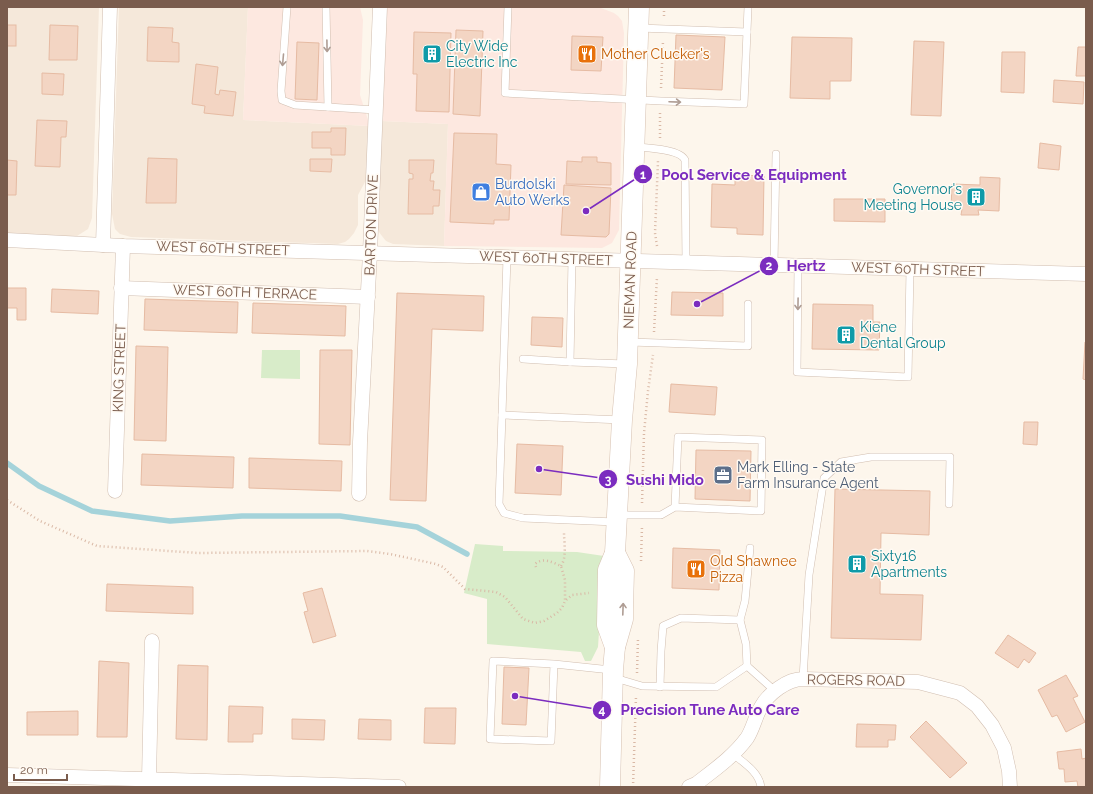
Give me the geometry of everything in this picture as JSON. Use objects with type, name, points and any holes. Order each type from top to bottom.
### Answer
[{"type":"main road","name":"NIEMAN ROAD","points":[[610,787],[615,647],[623,619],[624,570],[616,553],[622,420],[628,342],[639,7]]},
{"type":"street","points":[[103,245],[110,7]]},
{"type":"street","name":"BARTON DRIVE","points":[[360,494],[360,442],[368,297],[380,7]]},
{"type":"street","name":"WEST 60TH STREET","points":[[7,240],[123,246],[1086,274]]},
{"type":"street","name":"KING STREET","points":[[116,491],[123,246]]},
{"type":"street","name":"WEST 60TH TERRACE","points":[[121,288],[368,297]]},
{"type":"street","points":[[149,779],[152,641]]},
{"type":"street","name":"ROGERS ROAD","points":[[689,787],[696,784],[733,754],[748,737],[761,706],[775,691],[795,679],[803,679],[918,682],[960,693],[977,706],[992,725],[1004,748],[1009,771],[1010,787]]},
{"type":"street","points":[[7,775],[78,782],[149,779],[399,787]]},
{"type":"lane","points":[[287,7],[280,91],[282,100],[295,105],[376,110]]},
{"type":"lane","points":[[326,7],[328,107]]},
{"type":"lane","points":[[508,7],[506,93],[744,104],[748,7]]},
{"type":"lane","points":[[638,28],[747,32]]},
{"type":"lane","points":[[634,147],[659,149],[678,153],[684,157],[686,262]]},
{"type":"lane","points":[[774,265],[776,154]]},
{"type":"lane","points":[[507,257],[499,504],[504,513],[523,518],[564,520],[617,519],[661,515],[675,507],[761,511],[762,440],[678,437],[675,507]]},
{"type":"lane","points":[[570,362],[572,259]]},
{"type":"lane","points":[[798,266],[797,372],[908,376],[910,269]]},
{"type":"lane","points":[[628,342],[748,346],[748,304]]},
{"type":"lane","points":[[523,359],[627,364]]},
{"type":"lane","points":[[502,415],[622,420]]},
{"type":"lane","points":[[803,679],[809,575],[824,478],[841,462],[871,457],[950,457],[949,504]]},
{"type":"lane","points":[[750,548],[745,602],[740,620],[746,644],[746,666],[775,691]]},
{"type":"lane","points":[[660,687],[663,626],[681,618],[740,620]]},
{"type":"lane","points":[[554,664],[551,741],[490,739],[494,661],[554,664],[613,674],[642,686],[660,687],[716,687],[746,666]]},
{"type":"lane","points":[[733,754],[754,771],[761,787]]},
{"type":"path","points":[[657,243],[655,233],[664,7]]},
{"type":"path","points":[[7,500],[40,521],[97,546],[198,553],[367,551],[390,554],[436,564],[443,567],[465,589],[496,592],[505,597],[523,619],[535,623],[544,621],[557,613],[562,608],[565,601],[572,595],[591,593]]},
{"type":"path","points":[[561,566],[564,562],[564,520]]},
{"type":"path","points":[[536,567],[535,564],[538,561],[545,560],[552,561],[561,566],[566,580],[564,588],[565,601]]},
{"type":"shaded area","points":[[7,7],[99,7],[92,218],[88,229],[77,236],[7,234]]},
{"type":"shaded area","points":[[119,7],[248,7],[243,120],[370,126],[367,174],[365,182],[358,195],[358,225],[349,239],[338,244],[131,237],[120,234],[115,229],[112,214]]},
{"type":"shaded area","points":[[248,7],[360,7],[363,20],[360,95],[370,126],[243,120]]},
{"type":"shaded area","points":[[389,7],[601,8],[618,16],[622,21],[624,33],[619,230],[612,243],[602,248],[444,246],[448,124],[382,121],[387,10]]},
{"type":"shaded area","points":[[382,121],[448,124],[444,246],[393,244],[386,241],[379,232],[377,226]]},
{"type":"green space","points":[[262,350],[300,350],[300,379],[261,378]]},
{"type":"green space","points":[[475,544],[503,546],[503,551],[577,552],[604,556],[598,647],[591,661],[585,661],[581,652],[487,644],[487,599],[464,593]]},
{"type":"building","points":[[7,25],[16,25],[16,46],[7,46]]},
{"type":"building","points":[[50,25],[78,26],[77,60],[49,60]]},
{"type":"building","points":[[148,27],[173,28],[172,42],[179,43],[179,62],[147,61]]},
{"type":"building","points":[[456,30],[483,31],[480,116],[453,114]]},
{"type":"building","name":"City Wide Electric Inc","points":[[414,32],[451,33],[449,112],[416,111],[417,74],[413,74]]},
{"type":"building","points":[[676,35],[725,37],[722,90],[674,88]]},
{"type":"building","name":"Mother Clucker's","points":[[572,36],[603,37],[601,71],[571,70]]},
{"type":"building","points":[[792,37],[852,38],[851,81],[830,81],[830,99],[790,98]]},
{"type":"building","points":[[914,41],[944,42],[941,116],[911,115]]},
{"type":"building","points":[[297,42],[319,43],[317,100],[295,99]]},
{"type":"building","points":[[1078,47],[1086,47],[1086,76],[1076,76]]},
{"type":"building","points":[[1002,52],[1025,52],[1024,93],[1001,92]]},
{"type":"building","points":[[196,64],[218,67],[215,94],[219,95],[220,90],[236,92],[233,116],[204,113],[205,106],[192,104]]},
{"type":"building","points":[[42,73],[64,74],[63,95],[42,94]]},
{"type":"building","points":[[1054,80],[1084,82],[1083,104],[1053,102]]},
{"type":"building","points":[[37,120],[67,121],[66,137],[61,137],[60,167],[35,166]]},
{"type":"building","points":[[331,128],[346,128],[345,155],[331,155],[331,148],[312,148],[312,132],[331,132]]},
{"type":"building","name":"Burdolski Auto Werks","points":[[454,133],[497,134],[496,164],[511,165],[509,220],[494,220],[494,224],[450,222]]},
{"type":"building","points":[[1040,143],[1061,146],[1059,170],[1038,168]]},
{"type":"building","points":[[582,157],[597,157],[597,162],[611,163],[611,185],[566,184],[567,161],[582,162]]},
{"type":"building","points":[[148,158],[177,159],[176,203],[146,203]]},
{"type":"building","points":[[310,159],[332,159],[331,172],[310,171]]},
{"type":"building","points":[[7,160],[17,161],[16,195],[7,195]]},
{"type":"building","points":[[409,160],[434,160],[433,173],[431,173],[430,181],[434,181],[433,190],[440,190],[439,206],[433,206],[433,214],[408,214],[409,179],[413,179],[413,174],[409,173]]},
{"type":"building","points":[[735,175],[764,176],[763,235],[737,234],[737,228],[711,227],[712,184],[735,185]]},
{"type":"building","name":"Governor's Meeting House","points":[[980,177],[1000,178],[999,211],[978,210],[979,215],[961,215],[962,209],[951,209],[952,184],[980,185]]},
{"type":"building","points":[[564,185],[611,188],[609,234],[606,237],[561,235]]},
{"type":"building","points":[[834,199],[885,199],[885,222],[834,221]]},
{"type":"building","points":[[7,288],[26,288],[26,320],[17,320],[17,308],[7,308]]},
{"type":"building","points":[[52,289],[99,291],[98,314],[51,312]]},
{"type":"building","points":[[672,292],[723,293],[723,316],[671,315]]},
{"type":"building","points":[[397,293],[484,296],[483,331],[432,329],[426,501],[390,500]]},
{"type":"building","points":[[145,299],[238,302],[237,333],[144,330]]},
{"type":"building","points":[[253,303],[346,306],[345,336],[252,333]]},
{"type":"building","name":"Kiene Dental Group","points":[[813,304],[873,305],[873,322],[880,322],[879,350],[812,349]]},
{"type":"building","points":[[532,317],[563,318],[562,347],[531,345]]},
{"type":"building","points":[[1085,342],[1086,343],[1086,380],[1083,379]]},
{"type":"building","points":[[136,346],[168,347],[166,441],[134,440]]},
{"type":"building","points":[[320,350],[352,350],[350,445],[319,444]]},
{"type":"building","points":[[671,384],[717,387],[715,415],[669,412]]},
{"type":"building","points":[[1024,422],[1038,422],[1037,445],[1023,444]]},
{"type":"building","points":[[517,444],[563,446],[561,495],[515,493]]},
{"type":"building","name":"Mark Elling - State Farm Insurance Agent","points":[[696,450],[751,451],[750,501],[695,499]]},
{"type":"building","points":[[142,454],[234,457],[233,488],[141,485]]},
{"type":"building","points":[[249,458],[342,461],[341,491],[249,488]]},
{"type":"building","name":"Sixty16 Apartments","points":[[835,489],[930,491],[929,535],[881,533],[880,594],[923,595],[921,640],[831,638]]},
{"type":"building","name":"Old Shawnee Pizza","points":[[673,548],[720,550],[719,590],[672,588]]},
{"type":"building","points":[[107,584],[193,587],[193,614],[106,611]]},
{"type":"building","points":[[322,588],[336,636],[313,643],[304,612],[308,611],[303,593]]},
{"type":"building","points":[[1008,635],[1036,653],[1029,663],[1024,659],[1018,668],[995,653]]},
{"type":"building","points":[[99,661],[129,663],[127,737],[97,737]]},
{"type":"building","points":[[178,665],[208,666],[207,740],[176,739]]},
{"type":"building","points":[[504,667],[529,668],[526,725],[502,724]]},
{"type":"building","points":[[1066,675],[1078,696],[1073,698],[1085,722],[1066,732],[1057,715],[1052,717],[1038,690]]},
{"type":"building","points":[[229,706],[263,707],[262,734],[253,734],[253,742],[228,742]]},
{"type":"building","points":[[425,708],[456,708],[455,744],[424,743]]},
{"type":"building","points":[[78,711],[78,735],[27,735],[27,712]]},
{"type":"building","points":[[292,719],[325,720],[324,740],[292,739]]},
{"type":"building","points":[[359,719],[391,720],[391,740],[358,739]]},
{"type":"building","points":[[926,721],[967,763],[950,778],[910,737]]},
{"type":"building","points":[[857,724],[896,725],[895,740],[888,740],[888,747],[856,747]]},
{"type":"building","points":[[1081,749],[1082,759],[1086,758],[1086,787],[1078,787],[1077,781],[1065,782],[1064,769],[1059,769],[1057,752]]},
{"type":"waterway","points":[[7,463],[39,486],[92,511],[170,521],[242,516],[340,516],[417,527],[467,554]]},
{"type":"place","name":"City Wide Electric Inc","points":[[432,54]]},
{"type":"place","name":"Mother Clucker's","points":[[587,54]]},
{"type":"place","name":"Burdolski Auto Werks","points":[[481,192]]},
{"type":"place","name":"Governor's Meeting House","points":[[976,197]]},
{"type":"place","name":"Pool Service & Equipment","points":[[586,211]]},
{"type":"place","name":"Hertz","points":[[697,304]]},
{"type":"place","name":"Kiene Dental Group","points":[[846,335]]},
{"type":"place","name":"Sushi Mido","points":[[539,469]]},
{"type":"place","name":"Mark Elling - State Farm Insurance Agent","points":[[723,475]]},
{"type":"place","name":"Sixty16 Apartments","points":[[857,564]]},
{"type":"place","name":"Old Shawnee Pizza","points":[[696,569]]},
{"type":"place","name":"Precision Tune Auto Care","points":[[515,696]]}]
